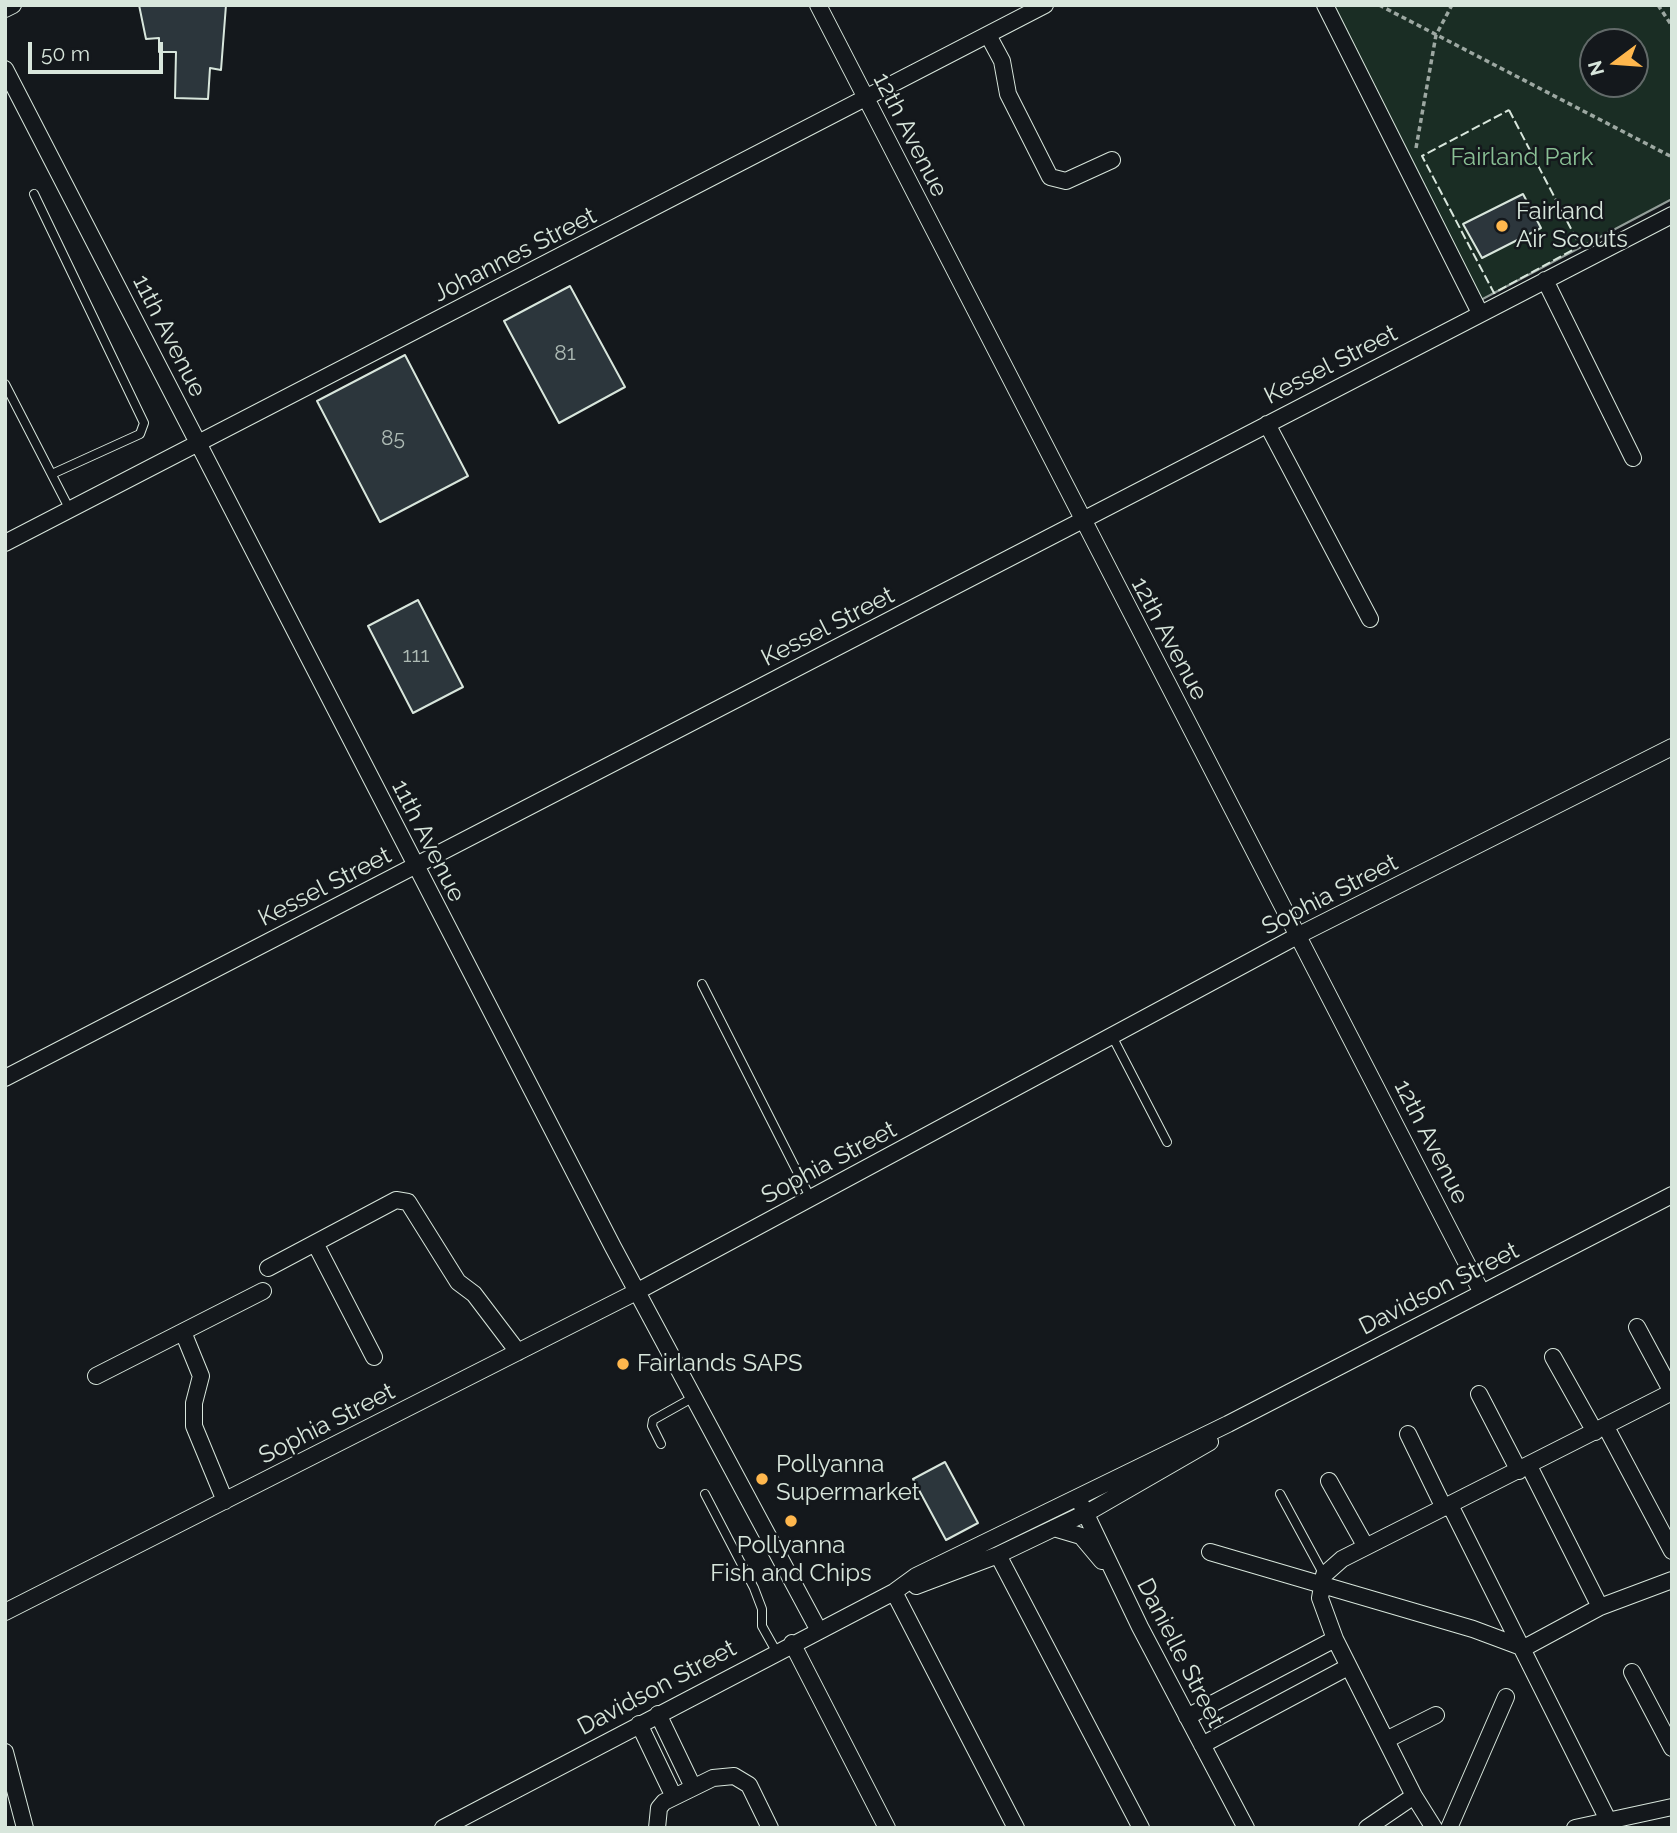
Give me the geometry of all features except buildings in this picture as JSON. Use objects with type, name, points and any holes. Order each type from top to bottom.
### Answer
[{"type":"street","points":[[5,9],[13,5]]},
{"type":"street","name":"12th Avenue","points":[[818,5],[1482,1293]]},
{"type":"street","name":"Johannes Street","points":[[5,543],[1045,5]]},
{"type":"street","points":[[1325,5],[1480,313]]},
{"type":"street","points":[[988,35],[1002,61],[1008,94],[1050,177],[1066,181],[1112,160]]},
{"type":"street","name":"11th Avenue","points":[[5,69],[638,1292],[818,1629]]},
{"type":"street","name":"Kessel Street","points":[[5,1079],[1672,215]]},
{"type":"street","points":[[1545,279],[1633,458]]},
{"type":"street","points":[[1267,424],[1370,619]]},
{"type":"street","name":"Sophia Street","points":[[5,1612],[638,1292],[1298,935],[1672,747]]},
{"type":"street","name":"Davidson Street","points":[[443,1828],[818,1629],[894,1592],[916,1576],[1228,1424],[1672,1195]]},
{"type":"street","points":[[268,1268],[396,1200],[408,1202],[458,1282],[474,1294],[518,1352]]},
{"type":"street","points":[[315,1243],[374,1357]]},
{"type":"street","points":[[96,1376],[263,1291]]},
{"type":"street","points":[[1434,1828],[1414,1796],[1335,1639],[1323,1611],[1322,1579],[1342,1559],[1672,1392],[1637,1327]]},
{"type":"street","points":[[183,1332],[201,1376],[194,1403],[194,1426],[225,1501]]},
{"type":"street","points":[[1553,1357],[1672,1551]]},
{"type":"street","points":[[1479,1394],[1524,1468],[1600,1607]]},
{"type":"street","name":"Davidson Street","points":[[894,1592],[920,1586],[998,1555],[1086,1513],[1200,1449],[1228,1424]]},
{"type":"street","points":[[1408,1434],[1524,1648],[1611,1824]]},
{"type":"street","points":[[1329,1481],[1366,1547]]},
{"type":"street","name":"Danielle Street","points":[[1078,1497],[1140,1627],[1246,1828]]},
{"type":"street","points":[[1054,1528],[1081,1536],[1093,1549],[1140,1627]]},
{"type":"street","points":[[1210,1552],[1322,1579],[1524,1648]]},
{"type":"street","points":[[998,1555],[1140,1827]]},
{"type":"street","points":[[1524,1648],[1600,1607],[1672,1580]]},
{"type":"street","points":[[894,1592],[1016,1828]]},
{"type":"street","points":[[1187,1717],[1335,1639]]},
{"type":"street","points":[[792,1643],[887,1828]]},
{"type":"street","points":[[1202,1745],[1348,1667]]},
{"type":"street","points":[[1632,1672],[1672,1748]]},
{"type":"street","points":[[1449,1828],[1506,1697]]},
{"type":"street","points":[[657,1714],[693,1787]]},
{"type":"street","points":[[1386,1740],[1436,1715]]},
{"type":"street","points":[[639,1724],[674,1797]]},
{"type":"street","points":[[5,1752],[25,1828]]},
{"type":"street","points":[[657,1828],[659,1808],[674,1797],[713,1778],[741,1778],[749,1785],[770,1828]]},
{"type":"street","points":[[1367,1828],[1414,1796]]},
{"type":"street","points":[[1575,1828],[1611,1824],[1672,1807]]},
{"type":"lane","points":[[34,194],[144,422],[140,434],[52,474]]},
{"type":"lane","points":[[5,384],[70,510]]},
{"type":"lane","points":[[702,984],[811,1199]]},
{"type":"lane","points":[[1112,1036],[1167,1142]]},
{"type":"lane","points":[[661,1444],[652,1426],[653,1420],[694,1397]]},
{"type":"lane","points":[[705,1494],[754,1588],[762,1609],[762,1626],[776,1651]]},
{"type":"lane","points":[[1280,1494],[1322,1579]]},
{"type":"path","points":[[1379,5],[1672,157]]},
{"type":"path","points":[[1415,157],[1436,35],[1452,5]]},
{"type":"path","points":[[1658,5],[1672,26]]},
{"type":"green space","name":"Fairland Park","points":[[1330,5],[1672,5],[1672,199],[1477,302]]},
{"type":"fence","points":[[1509,110],[1580,246],[1494,293],[1422,156],[1509,110]]},
{"type":"place","name":"Fairland Air Scouts","points":[[1502,226]]},
{"type":"place","name":"Fairlands SAPS","points":[[623,1364]]},
{"type":"place","name":"Pollyanna Supermarket","points":[[762,1479]]},
{"type":"place","name":"Pollyanna Fish and Chips","points":[[791,1521]]}]
